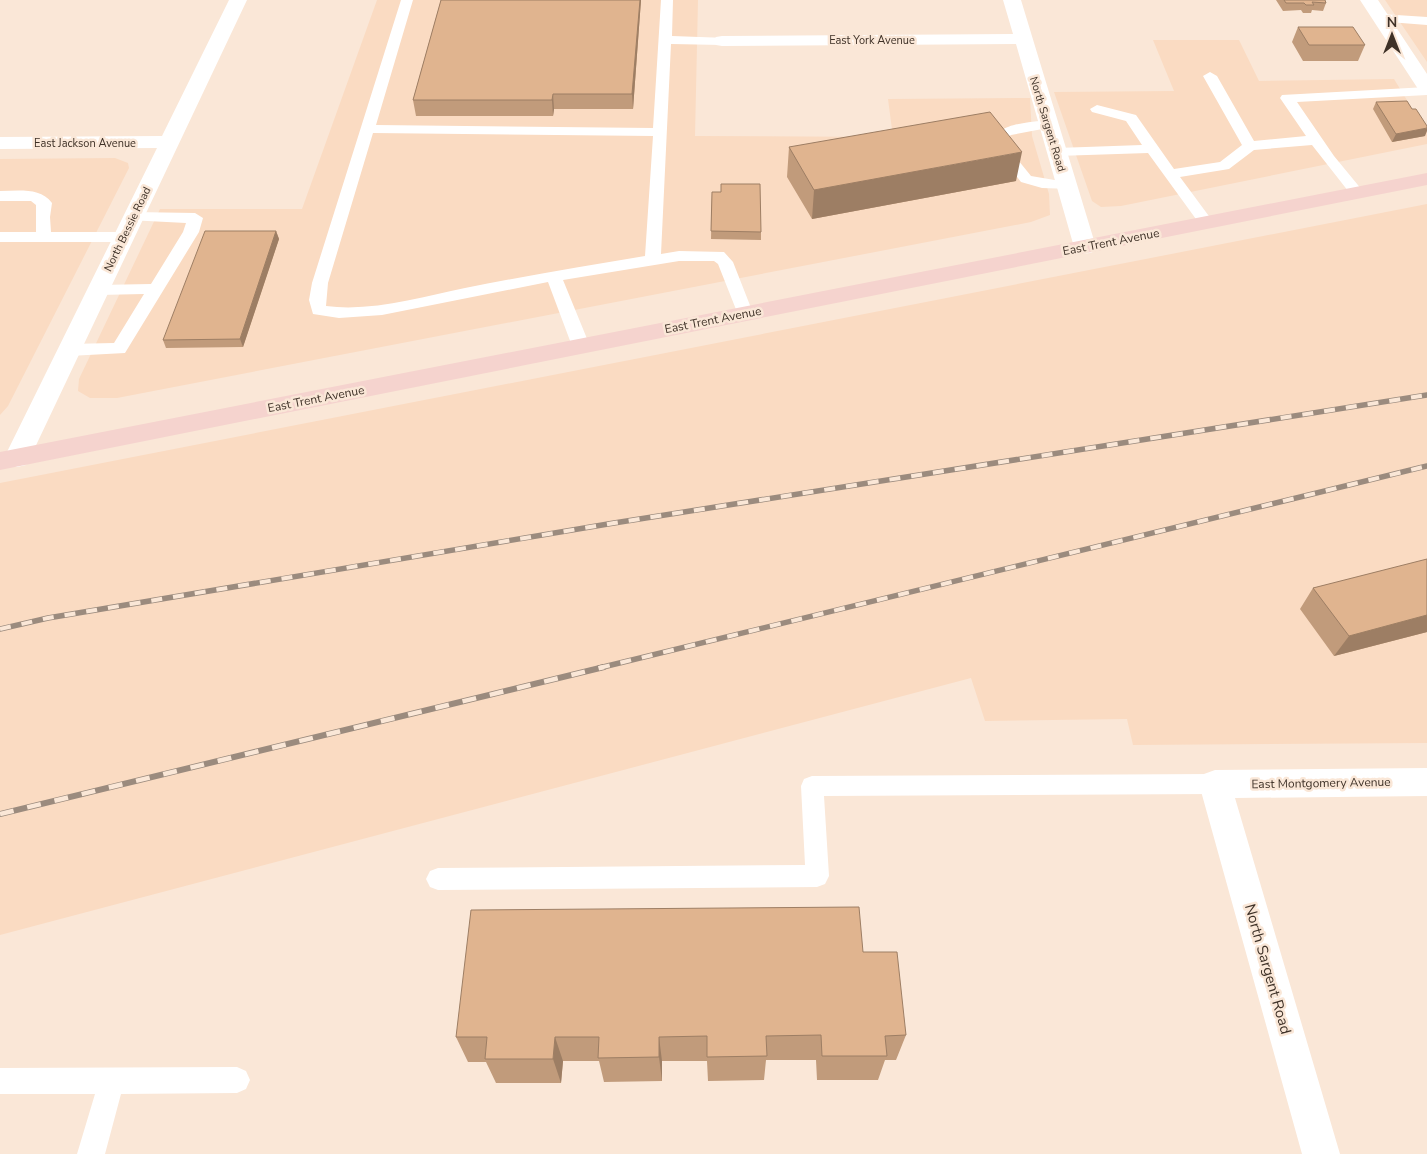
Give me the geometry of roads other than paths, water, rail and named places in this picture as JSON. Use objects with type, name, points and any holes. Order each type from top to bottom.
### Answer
[{"type":"main road","name":"East Trent Avenue","points":[[8,459],[1427,179]]},
{"type":"street","name":"North Bessie Road","points":[[8,459],[69,350],[238,0]]},
{"type":"street","name":"North Sargent Road","points":[[1012,0],[1085,247]]},
{"type":"street","points":[[1369,0],[1427,89]]},
{"type":"street","name":"East York Avenue","points":[[722,41],[1023,39]]},
{"type":"street","name":"East Jackson Avenue","points":[[0,143],[169,142]]},
{"type":"street","name":"East Montgomery Avenue","points":[[1216,784],[1427,782]]},
{"type":"street","name":"North Sargent Road","points":[[1216,784],[1321,1154]]},
{"type":"lane","points":[[407,0],[320,283],[317,300],[319,310],[339,313],[382,310],[554,276],[653,260],[679,256],[718,256],[725,262],[745,313]]},
{"type":"lane","points":[[653,260],[667,0]]},
{"type":"lane","points":[[1381,18],[1427,21]]},
{"type":"lane","points":[[665,40],[722,41]]},
{"type":"lane","points":[[1210,76],[1250,146]]},
{"type":"lane","points":[[1358,193],[1314,140],[1287,98],[1427,89]]},
{"type":"lane","points":[[1097,109],[1131,118],[1206,223]]},
{"type":"lane","points":[[1048,124],[1006,132],[1000,138],[999,145],[1026,179],[1042,184],[1067,186]]},
{"type":"lane","points":[[367,129],[660,132]]},
{"type":"lane","points":[[1172,174],[1224,166],[1250,146],[1314,140]]},
{"type":"lane","points":[[1057,152],[1152,149]]},
{"type":"lane","points":[[0,196],[34,196],[44,203],[42,217],[44,237]]},
{"type":"lane","points":[[69,350],[119,349],[191,232],[195,218],[134,217]]},
{"type":"lane","points":[[0,237],[122,237]]},
{"type":"lane","points":[[554,276],[582,346]]},
{"type":"lane","points":[[98,290],[156,289]]},
{"type":"lane","points":[[438,879],[817,876],[812,786],[1216,784]]},
{"type":"lane","points":[[91,1154],[112,1080]]},
{"type":"lane","points":[[0,1081],[236,1080]]},
{"type":"railway","points":[[0,629],[48,618],[614,523],[1427,395]]},
{"type":"railway","points":[[599,668],[1427,466]]},
{"type":"railway","points":[[0,814],[604,667]]}]
